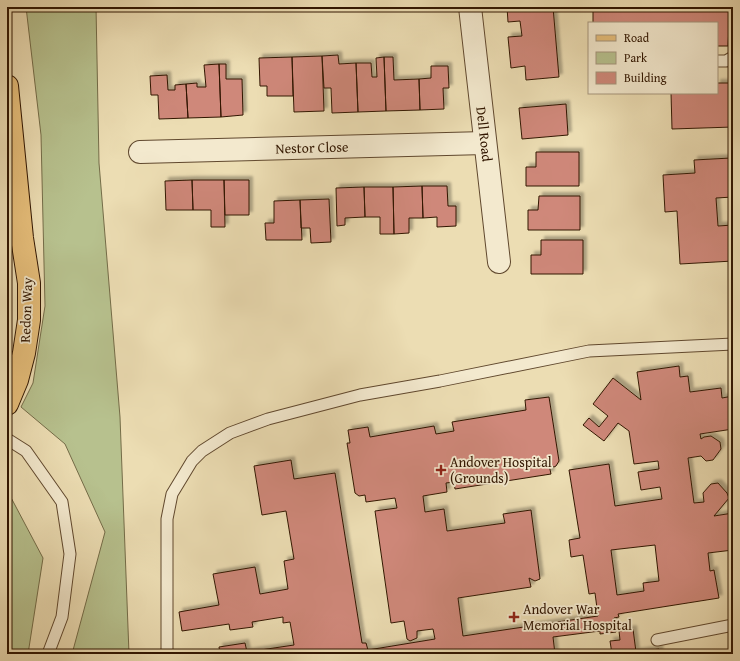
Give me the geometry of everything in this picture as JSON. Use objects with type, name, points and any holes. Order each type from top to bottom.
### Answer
[{"type":"main road","name":"Redon Way","points":[[7,86],[22,238],[30,283],[29,320],[24,353],[7,404]]},
{"type":"main road","name":"Redon Way","points":[[7,364],[17,336],[23,300],[22,238]]},
{"type":"street","name":"Dell Road","points":[[470,7],[499,262]]},
{"type":"street","name":"Nestor Close","points":[[140,152],[485,143]]},
{"type":"lane","points":[[718,61],[726,61],[733,57]]},
{"type":"lane","points":[[167,654],[167,519],[172,494],[192,461],[202,451],[230,433],[268,419],[360,395],[440,381],[589,351],[733,344]]},
{"type":"lane","points":[[7,438],[26,451],[62,502],[70,554],[62,617],[48,654]]},
{"type":"lane","points":[[657,640],[733,625]]},
{"type":"green space","points":[[26,7],[96,7],[99,163],[120,417],[129,654],[72,654],[105,532],[65,444],[21,407],[33,383],[45,306],[41,135]]},
{"type":"green space","points":[[7,490],[43,558],[28,654],[7,654]]},
{"type":"building","points":[[507,7],[553,7],[559,77],[526,80],[525,66],[511,68],[508,37],[522,36],[520,21],[508,22]]},
{"type":"building","points":[[593,7],[730,7],[728,46],[718,46],[718,22],[593,22]]},
{"type":"building","points":[[338,55],[339,64],[356,63],[358,112],[332,113],[331,88],[324,88],[322,56]]},
{"type":"building","points":[[322,56],[324,111],[294,112],[292,57]]},
{"type":"building","points":[[292,57],[293,96],[267,96],[267,86],[260,86],[259,58]]},
{"type":"building","points":[[384,57],[386,111],[358,112],[356,63],[371,63],[372,77],[377,77],[376,58]]},
{"type":"building","points":[[384,57],[393,57],[394,80],[419,79],[420,110],[386,111]]},
{"type":"building","points":[[219,64],[226,64],[226,79],[242,79],[243,115],[221,117]]},
{"type":"building","points":[[219,64],[221,117],[188,118],[186,84],[197,83],[197,87],[206,87],[204,65]]},
{"type":"building","points":[[431,66],[448,66],[449,88],[443,88],[444,109],[420,110],[419,79],[431,78]]},
{"type":"building","points":[[167,75],[168,90],[175,90],[175,85],[186,84],[188,118],[159,119],[158,95],[151,95],[150,76]]},
{"type":"building","points":[[718,83],[732,83],[733,127],[672,129],[671,94],[718,94]]},
{"type":"building","points":[[566,104],[568,135],[522,139],[519,108]]},
{"type":"building","points":[[536,152],[579,152],[579,186],[526,186],[526,167],[536,167]]},
{"type":"building","points":[[731,158],[733,197],[716,198],[718,226],[733,225],[733,261],[680,264],[677,211],[665,212],[663,175],[695,173],[694,160]]},
{"type":"building","points":[[192,180],[224,180],[225,227],[211,227],[211,210],[193,210]]},
{"type":"building","points":[[192,180],[193,210],[166,210],[165,181]]},
{"type":"building","points":[[224,180],[249,180],[249,215],[225,215]]},
{"type":"building","points":[[422,186],[447,186],[448,206],[456,206],[456,226],[437,227],[437,217],[423,218]]},
{"type":"building","points":[[422,186],[423,218],[409,218],[409,233],[394,234],[393,187]]},
{"type":"building","points":[[364,187],[393,187],[394,234],[380,234],[380,217],[365,217]]},
{"type":"building","points":[[364,187],[365,217],[345,218],[345,225],[337,226],[336,188]]},
{"type":"building","points":[[539,196],[580,196],[580,230],[528,230],[528,210],[538,210]]},
{"type":"building","points":[[329,199],[331,242],[311,243],[310,228],[301,228],[300,200]]},
{"type":"building","points":[[300,200],[302,240],[266,240],[265,223],[274,223],[274,201]]},
{"type":"building","points":[[541,240],[583,240],[583,274],[531,274],[531,255],[541,255]]},
{"type":"building","name":"Andover War Memorial Hospital","points":[[679,366],[680,377],[688,376],[690,392],[721,388],[722,398],[733,396],[733,429],[700,434],[701,439],[711,436],[720,442],[721,449],[713,460],[706,461],[701,456],[688,458],[694,503],[704,502],[703,493],[711,484],[718,483],[727,493],[729,498],[714,516],[733,513],[733,550],[708,553],[710,571],[714,570],[719,598],[618,614],[619,617],[614,618],[616,632],[600,634],[600,631],[553,637],[555,654],[220,654],[219,647],[245,643],[247,652],[294,645],[290,622],[283,623],[283,617],[252,622],[253,627],[230,630],[229,624],[182,631],[179,612],[219,605],[213,574],[255,567],[260,594],[288,589],[284,561],[294,559],[286,511],[262,515],[254,466],[291,460],[294,479],[335,473],[362,643],[366,643],[368,650],[435,639],[433,629],[417,631],[417,638],[410,641],[407,639],[404,621],[391,623],[375,511],[397,508],[395,498],[366,502],[365,495],[359,496],[355,493],[347,443],[350,443],[348,430],[368,427],[370,437],[434,426],[436,434],[454,431],[452,422],[526,410],[525,400],[549,397],[559,461],[554,467],[549,465],[551,474],[455,489],[454,482],[446,483],[447,492],[423,496],[425,512],[444,509],[447,531],[505,523],[503,514],[531,510],[540,579],[535,581],[529,578],[531,587],[458,598],[463,636],[598,616],[595,593],[589,594],[583,555],[571,557],[569,540],[580,538],[569,470],[609,464],[615,506],[662,499],[660,487],[641,490],[638,472],[659,469],[658,461],[634,464],[629,431],[618,423],[604,441],[583,425],[589,418],[599,427],[608,416],[593,404],[613,378],[641,400],[637,372]],"holes":[[[655,545],[659,581],[643,583],[644,591],[617,595],[611,550]]]},
{"type":"building","name":"Andover War Memorial Hospital","points":[[633,629],[636,652],[659,649],[660,654],[612,654],[610,641],[620,640],[619,631]]},
{"type":"place","name":"Andover Hospital (Grounds)","points":[[441,470]]},
{"type":"place","name":"Andover War Memorial Hospital","points":[[514,617]]}]
